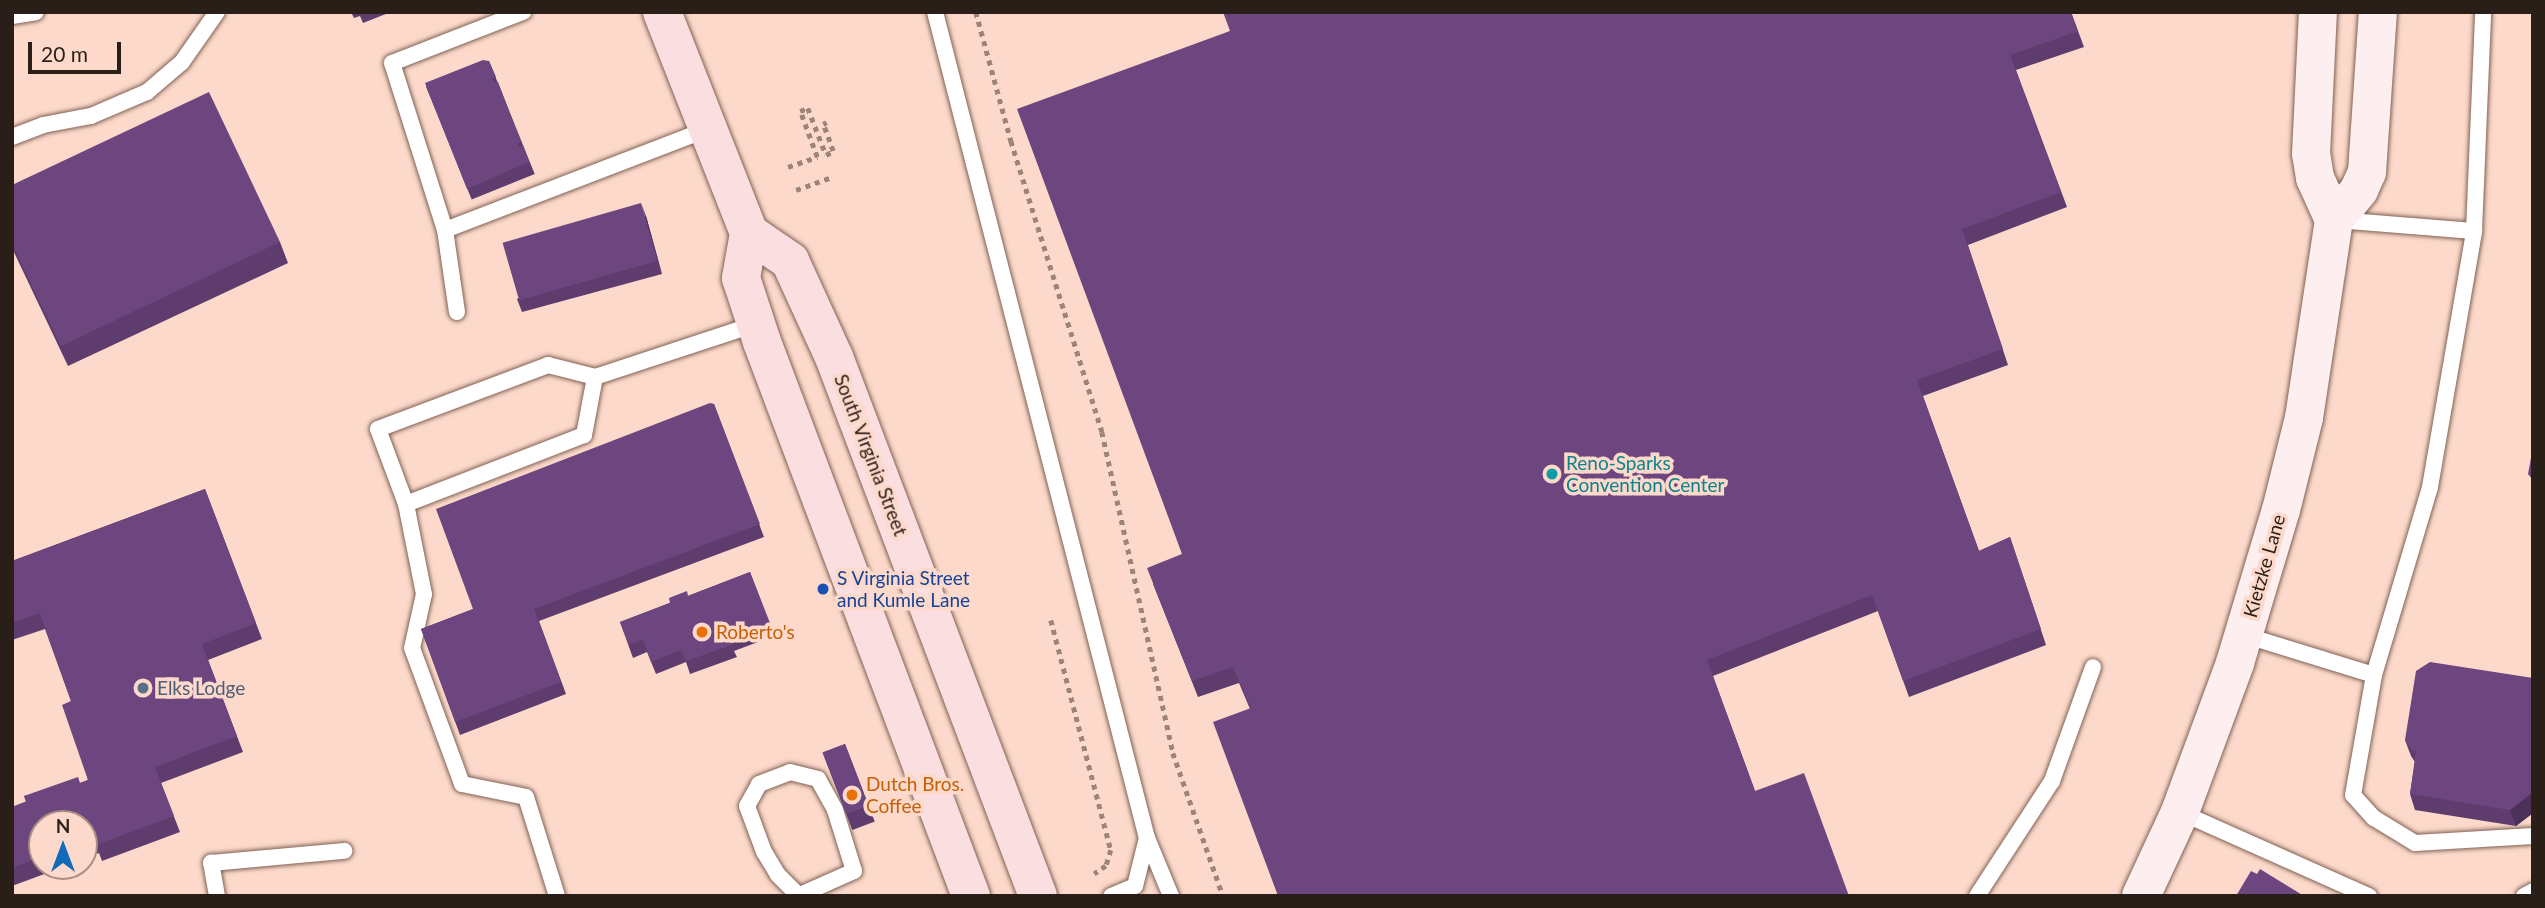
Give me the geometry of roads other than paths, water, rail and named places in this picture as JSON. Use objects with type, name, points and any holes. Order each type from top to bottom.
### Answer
[{"type":"main road","points":[[662,12],[748,233],[741,278],[756,324],[971,896]]},
{"type":"main road","points":[[2318,12],[2311,154],[2315,178],[2334,220],[2359,190],[2367,172],[2378,12]]},
{"type":"main road","name":"Kietzke Lane","points":[[2141,896],[2180,812],[2212,730],[2244,635],[2281,510],[2304,418],[2334,220]]},
{"type":"main road","name":"South Virginia Street","points":[[748,233],[790,261],[834,357],[1038,896]]},
{"type":"lane","points":[[12,16],[36,12]]},
{"type":"lane","points":[[12,137],[43,125],[91,116],[147,92],[182,62],[214,17],[197,12]]},
{"type":"lane","points":[[457,312],[445,230],[392,63],[523,12]]},
{"type":"lane","points":[[935,12],[1147,838],[1171,896]]},
{"type":"lane","points":[[2483,12],[2474,231],[2430,487],[2374,675],[2353,794],[2374,818],[2415,843],[2533,836]]},
{"type":"lane","points":[[445,230],[709,129]]},
{"type":"lane","points":[[2334,220],[2474,231]]},
{"type":"lane","points":[[557,896],[526,797],[462,784],[412,648],[424,594],[405,504],[378,429],[548,365],[595,377],[756,324]]},
{"type":"lane","points":[[405,504],[584,435],[595,377]]},
{"type":"lane","points":[[2244,635],[2374,675]]},
{"type":"lane","points":[[1977,896],[2052,781],[2093,667]]},
{"type":"lane","points":[[790,772],[818,779],[835,810],[854,871],[797,895],[778,875],[764,852],[747,806],[759,784],[790,772]]},
{"type":"lane","points":[[2180,812],[2369,896]]},
{"type":"lane","points":[[1111,896],[1135,886],[1147,838]]},
{"type":"lane","points":[[217,896],[211,863],[344,851]]},
{"type":"lane","points":[[2524,896],[2533,891]]},
{"type":"place","name":"Reno-Sparks Convention Center","points":[[1552,474]]},
{"type":"place","name":"S Virginia Street and Kumle Lane","points":[[823,589]]},
{"type":"place","name":"Roberto's","points":[[702,632]]},
{"type":"place","name":"Elks Lodge","points":[[143,688]]},
{"type":"place","name":"Dutch Bros. Coffee","points":[[852,795]]}]
